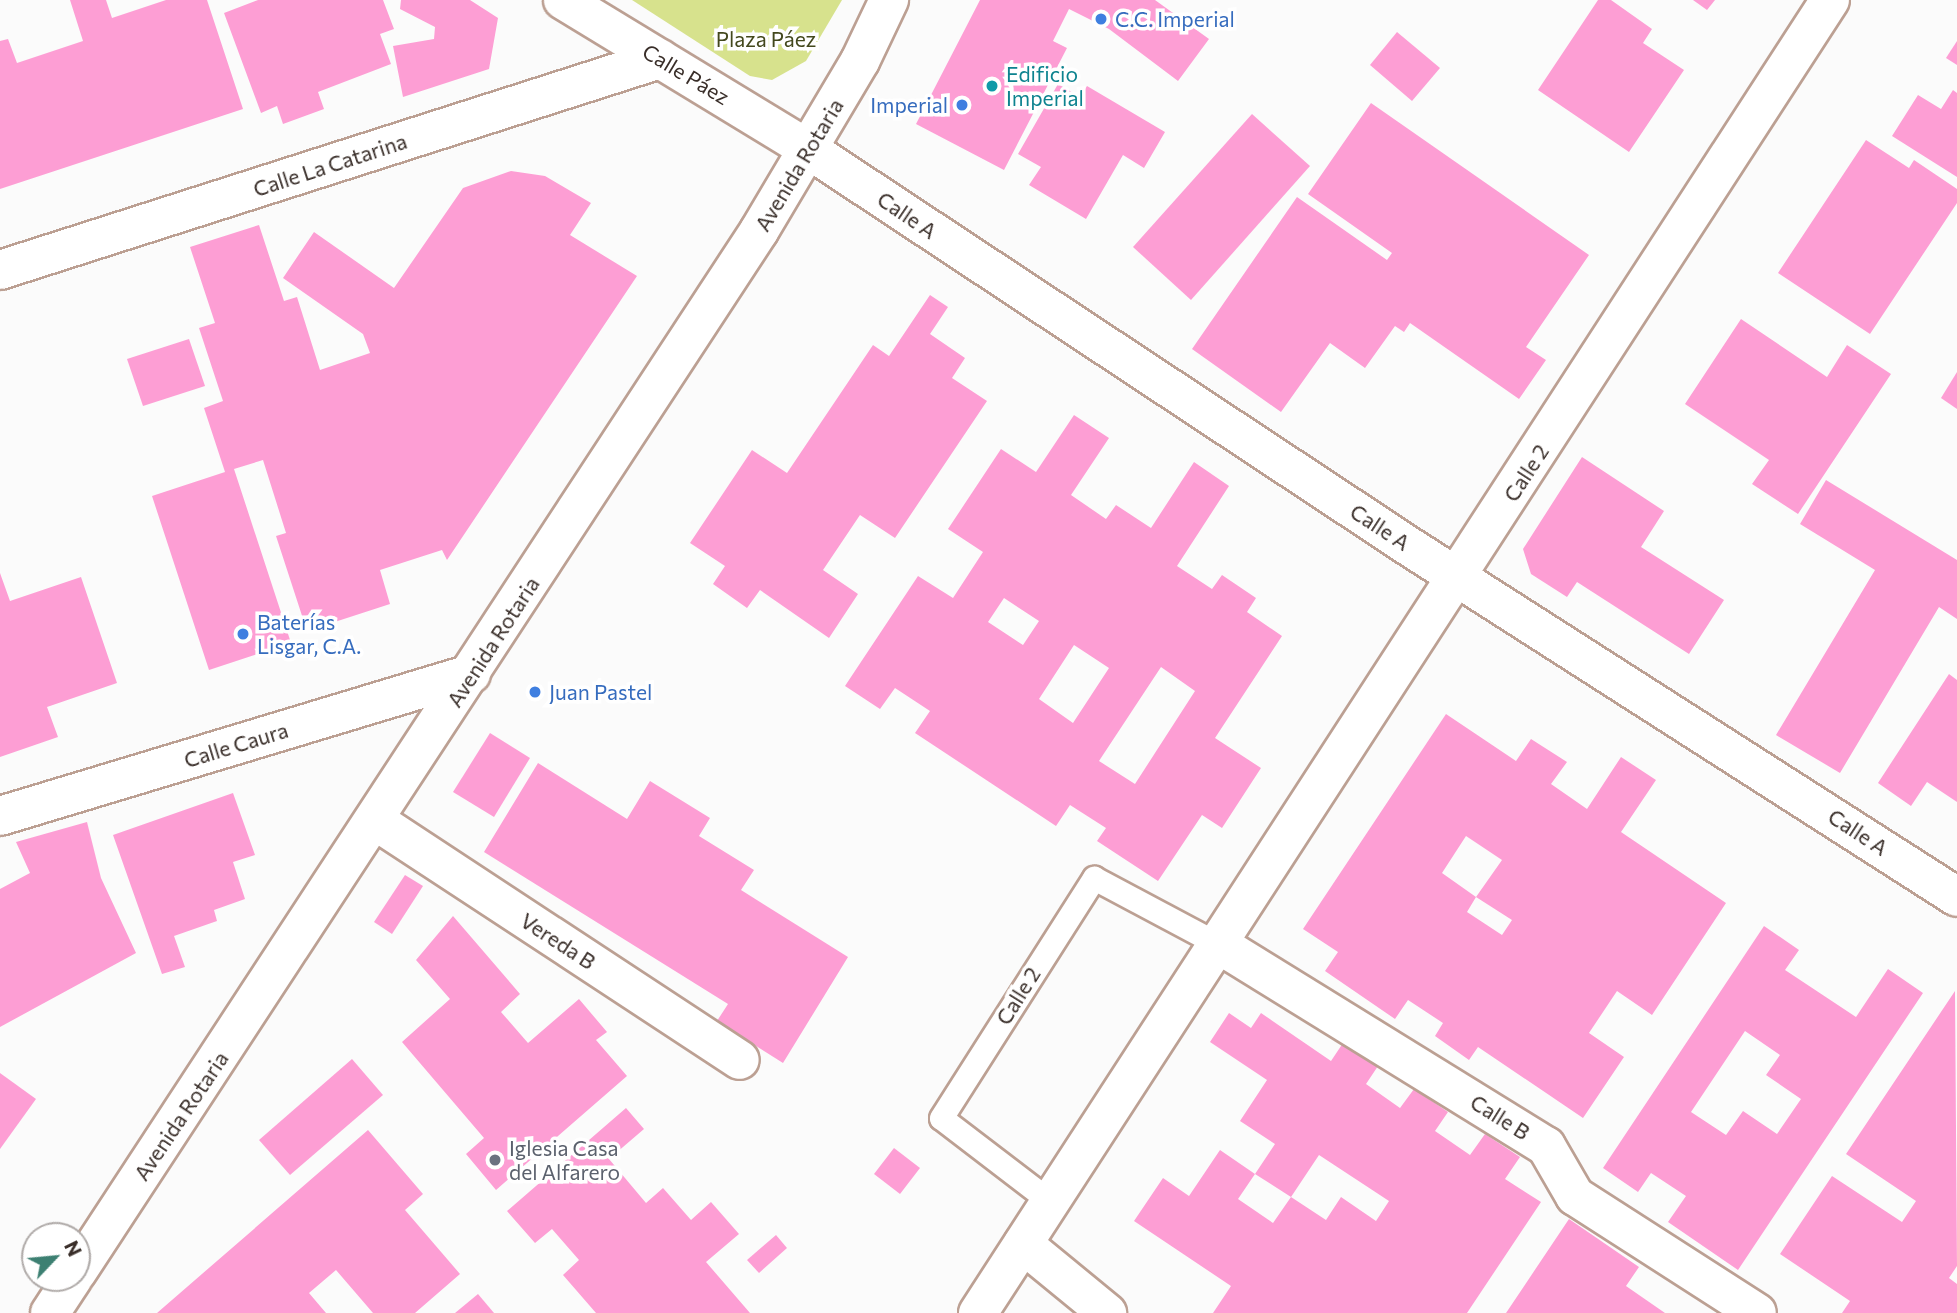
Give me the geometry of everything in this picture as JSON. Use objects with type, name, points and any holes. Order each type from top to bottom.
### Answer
[{"type":"street","name":"Calle Páez","points":[[563,0],[808,149]]},
{"type":"street","name":"Avenida Rotaria","points":[[91,1251],[376,821],[808,149],[889,0]]},
{"type":"street","name":"Calle 2","points":[[978,1313],[1459,578],[1830,0]]},
{"type":"street","name":"Calle La Catarina","points":[[0,270],[660,59]]},
{"type":"street","name":"Calle A","points":[[808,149],[1459,578],[1957,897]]},
{"type":"street","name":"Calle Caura","points":[[0,816],[471,674]]},
{"type":"street","name":"Vereda B","points":[[376,821],[740,1060]]},
{"type":"street","name":"Calle B","points":[[1220,944],[1546,1146],[1575,1196],[1757,1313]]},
{"type":"street","points":[[1023,1244],[1107,1313]]},
{"type":"street","points":[[50,1313],[64,1292]]},
{"type":"lane","name":"Calle 2","points":[[1051,1202],[941,1118],[1094,878],[1220,944]]},
{"type":"green space","name":"Plaza Páez","points":[[632,0],[842,0],[806,61],[772,80],[750,76]]},
{"type":"building","points":[[70,0],[106,0],[112,18],[166,0],[207,0],[243,109],[0,189],[0,41],[8,39],[17,63],[83,41]]},
{"type":"building","points":[[258,0],[383,0],[394,29],[380,34],[391,64],[318,92],[324,109],[283,124],[277,106],[261,113],[224,13]]},
{"type":"building","points":[[401,0],[470,0],[498,18],[489,69],[403,97],[393,46],[434,39],[435,27],[400,9]]},
{"type":"building","name":"Edificio Imperial","points":[[980,0],[1155,0],[1209,39],[1178,81],[1109,29],[1069,9],[1053,41],[1067,48],[1004,170],[916,124]]},
{"type":"building","points":[[1598,0],[1611,0],[1652,29],[1643,43],[1684,70],[1629,152],[1538,90]]},
{"type":"building","points":[[1693,0],[1715,0],[1707,10]]},
{"type":"building","points":[[1397,32],[1440,68],[1412,101],[1370,65]]},
{"type":"building","points":[[1957,41],[1957,65],[1946,58]]},
{"type":"building","points":[[1058,84],[1080,97],[1087,86],[1165,132],[1144,168],[1123,155],[1086,219],[1029,185],[1041,167],[1018,154]]},
{"type":"building","points":[[1953,90],[1957,93],[1957,177],[1892,136],[1918,95],[1941,109]]},
{"type":"building","points":[[1371,103],[1589,255],[1526,347],[1546,360],[1519,399],[1410,323],[1404,332],[1395,326],[1365,368],[1330,343],[1281,412],[1192,349],[1297,197],[1387,260],[1392,253],[1308,194]]},
{"type":"building","points":[[1252,114],[1310,166],[1191,300],[1133,247]]},
{"type":"building","points":[[1866,140],[1909,168],[1914,160],[1957,189],[1957,203],[1870,334],[1778,273]]},
{"type":"building","points":[[511,171],[545,176],[591,203],[570,235],[637,276],[447,560],[442,550],[380,570],[390,604],[307,631],[276,536],[286,533],[263,460],[234,469],[291,643],[209,670],[152,496],[225,472],[204,408],[223,401],[199,328],[215,323],[190,247],[259,225],[284,301],[297,297],[320,370],[370,353],[363,334],[283,278],[314,232],[394,288],[463,188]]},
{"type":"building","points":[[930,295],[948,307],[930,334],[965,358],[952,378],[987,401],[895,538],[860,515],[823,570],[858,594],[829,638],[760,590],[747,608],[713,584],[725,566],[690,543],[752,450],[787,473],[873,345],[889,356]]},
{"type":"building","points":[[1741,319],[1827,377],[1847,345],[1891,374],[1798,514],[1752,484],[1769,460],[1685,404]]},
{"type":"building","points":[[189,339],[205,386],[143,406],[127,359]]},
{"type":"building","points":[[1957,372],[1957,409],[1941,398]]},
{"type":"building","points":[[1074,415],[1109,438],[1071,495],[1106,519],[1116,505],[1151,528],[1194,462],[1229,486],[1177,566],[1212,589],[1222,575],[1256,598],[1247,612],[1282,636],[1215,738],[1261,768],[1222,828],[1202,815],[1158,881],[1097,841],[1106,828],[1070,805],[1056,826],[915,733],[930,711],[895,688],[880,709],[845,686],[918,576],[953,598],[983,552],[948,529],[1001,449],[1036,472]],"holes":[[[1004,598],[1039,621],[1023,645],[988,622]],[[1074,645],[1109,668],[1073,723],[1039,699]],[[1161,667],[1195,691],[1135,784],[1099,761]]]},
{"type":"building","points":[[1582,457],[1664,511],[1641,547],[1724,600],[1689,654],[1577,582],[1567,597],[1531,574],[1523,549]]},
{"type":"building","points":[[1826,480],[1957,560],[1957,619],[1939,607],[1840,773],[1776,735],[1875,570],[1800,524]]},
{"type":"building","points":[[0,573],[10,601],[81,577],[117,683],[47,707],[58,737],[0,757]]},
{"type":"building","points":[[1949,674],[1957,680],[1957,802],[1927,782],[1911,806],[1878,783]]},
{"type":"building","points":[[1446,714],[1516,761],[1531,739],[1567,762],[1551,784],[1587,809],[1621,757],[1656,780],[1621,832],[1726,903],[1652,1015],[1617,991],[1589,1033],[1624,1057],[1583,1118],[1478,1047],[1469,1060],[1435,1036],[1443,1023],[1408,1000],[1395,1019],[1325,971],[1338,952],[1303,929]],"holes":[[[1466,836],[1502,860],[1476,897],[1442,873]],[[1476,897],[1512,920],[1502,935],[1467,912]]]},
{"type":"building","points":[[490,733],[530,758],[494,817],[453,792]]},
{"type":"building","points":[[538,763],[627,819],[650,781],[710,818],[699,836],[754,870],[741,890],[848,957],[783,1063],[717,1021],[728,1004],[484,852]]},
{"type":"building","points":[[233,793],[255,855],[233,862],[245,899],[214,910],[217,921],[174,936],[185,967],[162,974],[113,835]]},
{"type":"building","points":[[87,822],[101,878],[136,953],[0,1027],[0,889],[30,873],[16,842]]},
{"type":"building","points":[[405,875],[423,886],[392,934],[374,922]]},
{"type":"building","points":[[453,916],[520,994],[501,1012],[528,1043],[579,999],[607,1032],[596,1040],[627,1076],[496,1190],[466,1154],[484,1138],[402,1042],[450,999],[416,960]]},
{"type":"building","points":[[1764,926],[1799,950],[1785,970],[1856,1017],[1888,969],[1923,993],[1738,1270],[1668,1222],[1686,1196],[1651,1173],[1638,1192],[1603,1168]],"holes":[[[1745,1031],[1780,1055],[1766,1075],[1801,1099],[1777,1134],[1743,1111],[1726,1135],[1691,1112]]]},
{"type":"building","points":[[1955,991],[1957,1266],[1949,1278],[1957,1284],[1957,1313],[1842,1313],[1850,1301],[1780,1254],[1832,1176],[1902,1222],[1916,1201],[1846,1154]]},
{"type":"building","points":[[1229,1013],[1251,1028],[1261,1013],[1331,1061],[1343,1043],[1378,1066],[1366,1084],[1400,1108],[1414,1089],[1448,1112],[1435,1131],[1470,1155],[1485,1134],[1520,1157],[1505,1179],[1541,1202],[1467,1313],[1213,1313],[1231,1286],[1134,1221],[1163,1178],[1189,1196],[1220,1150],[1255,1174],[1275,1144],[1240,1121],[1267,1080],[1210,1042]],"holes":[[[1319,1155],[1389,1201],[1376,1221],[1341,1197],[1326,1220],[1291,1197]],[[1255,1174],[1291,1197],[1273,1223],[1238,1199]]]},
{"type":"building","points":[[352,1059],[383,1095],[290,1175],[259,1140]]},
{"type":"building","points":[[0,1073],[36,1099],[0,1149]]},
{"type":"building","points":[[626,1108],[644,1129],[609,1159],[646,1203],[663,1188],[691,1220],[711,1202],[739,1234],[706,1262],[750,1313],[596,1313],[563,1275],[579,1260],[552,1229],[535,1243],[507,1211]]},
{"type":"building","points":[[368,1130],[423,1194],[405,1210],[460,1274],[415,1313],[373,1313],[336,1270],[309,1293],[326,1313],[157,1313]]},
{"type":"building","points":[[894,1148],[920,1168],[900,1194],[874,1174]]},
{"type":"building","points":[[1569,1219],[1639,1267],[1626,1286],[1665,1313],[1506,1313]]},
{"type":"building","points":[[776,1235],[787,1248],[759,1273],[747,1260]]},
{"type":"building","points":[[478,1294],[494,1313],[455,1313]]},
{"type":"place","name":"C.C. Imperial","points":[[1101,19]]},
{"type":"place","name":"Edificio Imperial","points":[[992,86]]},
{"type":"place","name":"Imperial","points":[[962,105]]},
{"type":"place","name":"Baterías Lisgar, C.A.","points":[[243,634]]},
{"type":"place","name":"Juan Pastel","points":[[535,692]]},
{"type":"place","name":"Iglesia Casa del Alfarero","points":[[495,1160]]}]
